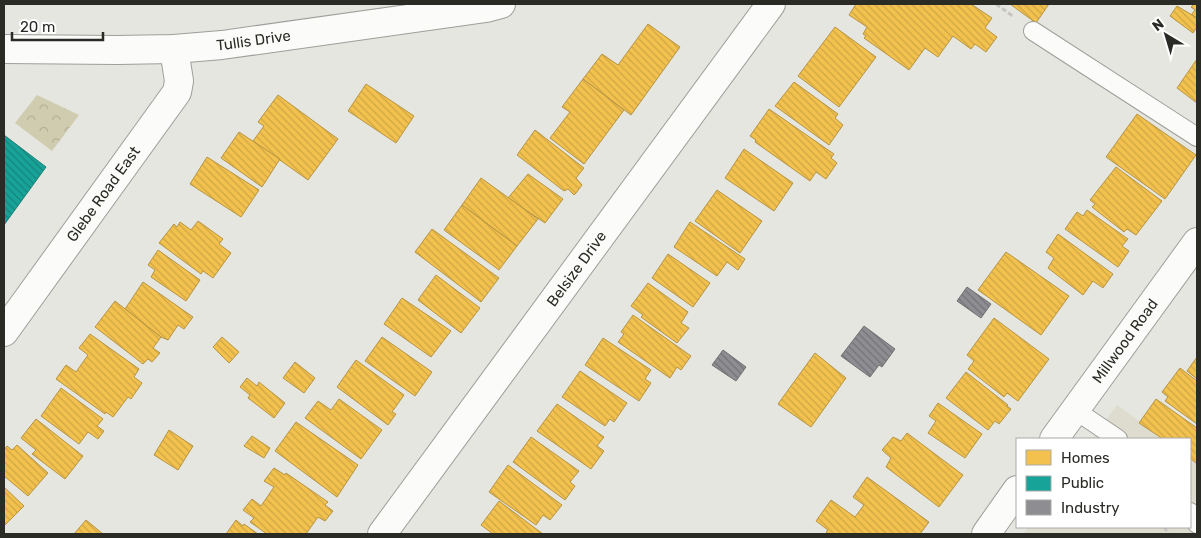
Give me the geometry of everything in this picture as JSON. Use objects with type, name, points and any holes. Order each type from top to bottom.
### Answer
[{"type":"street","name":"Tullis Drive","points":[[4,49],[174,49],[222,45],[486,8],[501,4]]},
{"type":"street","name":"Belsize Drive","points":[[382,534],[771,4]]},
{"type":"street","name":"Glebe Road East","points":[[4,332],[177,92],[178,81],[174,49]]},
{"type":"street","name":"Millwood Road","points":[[1055,438],[1197,242]]},
{"type":"street","points":[[986,534],[1016,491]]},
{"type":"lane","points":[[1033,31],[1197,137]]},
{"type":"lane","points":[[1075,410],[1117,438]]},
{"type":"shaded area","points":[[1117,405],[1163,438],[1093,438]]},
{"type":"shaded area","points":[[1191,459],[1197,464],[1197,534],[1023,534],[1028,528],[1191,528]]},
{"type":"green space","points":[[37,95],[79,115],[52,151],[15,123]]},
{"type":"building: Homes","points":[[856,4],[971,4],[992,18],[985,28],[997,37],[986,52],[975,44],[971,49],[953,36],[938,57],[925,48],[909,70],[864,38],[866,36],[863,34],[867,27],[849,15]]},
{"type":"building: Homes","points":[[1010,4],[1049,4],[1036,23]]},
{"type":"building: Homes","points":[[1197,4],[1197,18],[1191,15],[1195,10],[1191,7]]},
{"type":"building: Homes","points":[[1177,6],[1197,18],[1197,27],[1193,33],[1170,16]]},
{"type":"building: Homes","points":[[648,24],[680,47],[631,115],[583,79],[602,54],[618,65]]},
{"type":"building: Homes","points":[[835,27],[876,57],[839,107],[798,76]]},
{"type":"building: Homes","points":[[1197,59],[1197,103],[1177,88]]},
{"type":"building: Homes","points":[[583,79],[624,110],[584,164],[550,138],[570,112],[562,107]]},
{"type":"building: Homes","points":[[794,82],[838,114],[835,118],[843,125],[829,145],[775,106]]},
{"type":"building: Homes","points":[[366,84],[414,116],[396,143],[348,111]]},
{"type":"building: Homes","points":[[278,95],[338,139],[308,180],[253,141],[264,126],[258,122]]},
{"type":"building: Homes","points":[[769,109],[834,154],[831,158],[837,163],[826,179],[816,172],[810,181],[755,142],[756,140],[750,136]]},
{"type":"building: Homes","points":[[1137,114],[1196,155],[1165,199],[1106,157]]},
{"type":"building: Homes","points":[[535,130],[584,168],[576,178],[582,185],[574,195],[568,189],[564,191],[517,155]]},
{"type":"building: Homes","points":[[239,132],[280,159],[262,187],[221,158]]},
{"type":"building: Homes","points":[[744,149],[793,183],[774,211],[725,178]]},
{"type":"building: Homes","points":[[207,157],[259,190],[241,217],[190,184]]},
{"type":"building: Homes","points":[[1116,167],[1162,201],[1136,235],[1127,229],[1124,232],[1092,207],[1095,204],[1090,200]]},
{"type":"building: Homes","points":[[528,174],[563,199],[545,223],[508,198]]},
{"type":"building: Homes","points":[[481,178],[538,219],[517,246],[462,205]]},
{"type":"building: Homes","points":[[717,190],[762,221],[740,253],[695,221]]},
{"type":"building: Homes","points":[[462,205],[517,246],[499,270],[444,230]]},
{"type":"building: Homes","points":[[1087,210],[1128,239],[1122,246],[1129,251],[1118,267],[1065,229],[1077,212],[1083,216]]},
{"type":"building: Homes","points":[[198,221],[223,239],[219,244],[231,253],[213,278],[203,271],[201,274],[159,243],[174,224],[177,227],[180,222],[191,230]]},
{"type":"building: Homes","points":[[690,222],[745,259],[738,270],[727,262],[717,276],[674,247]]},
{"type":"building: Homes","points":[[432,229],[499,278],[481,302],[415,252]]},
{"type":"building: Homes","points":[[1058,234],[1113,274],[1103,288],[1093,281],[1083,295],[1048,268],[1054,258],[1046,252]]},
{"type":"building: Homes","points":[[158,250],[200,280],[186,301],[151,277],[155,270],[148,265]]},
{"type":"building: Homes","points":[[1006,252],[1069,296],[1041,335],[978,290]]},
{"type":"building: Homes","points":[[668,254],[710,283],[693,307],[652,278]]},
{"type":"building: Homes","points":[[436,275],[480,308],[461,333],[418,300]]},
{"type":"building: Homes","points":[[143,282],[193,317],[184,329],[178,325],[168,340],[161,337],[125,309]]},
{"type":"building: Homes","points":[[648,283],[688,312],[681,323],[689,328],[677,343],[641,317],[643,315],[631,306]]},
{"type":"building: Homes","points":[[402,298],[451,331],[431,357],[384,324]]},
{"type":"building: Homes","points":[[115,301],[161,337],[153,348],[160,353],[152,362],[148,359],[143,364],[95,327]]},
{"type":"building: Homes","points":[[633,315],[691,356],[681,370],[677,367],[670,378],[618,342],[624,334],[621,332]]},
{"type":"building: Homes","points":[[994,318],[1049,359],[1018,401],[1007,393],[1004,397],[968,369],[974,361],[967,355]]},
{"type":"building: Homes","points":[[90,334],[139,369],[134,377],[142,383],[131,399],[128,397],[113,417],[106,412],[105,414],[56,379],[66,365],[76,372],[88,355],[79,348]]},
{"type":"building: Homes","points":[[222,337],[239,352],[229,363],[213,347]]},
{"type":"building: Homes","points":[[382,337],[432,372],[415,396],[365,361]]},
{"type":"building: Homes","points":[[603,338],[651,370],[645,379],[651,383],[639,401],[585,365]]},
{"type":"building: Homes","points":[[815,353],[846,378],[811,427],[778,404]]},
{"type":"building: Homes","points":[[1197,357],[1197,379],[1187,371]]},
{"type":"building: Homes","points":[[356,360],[404,395],[392,412],[396,414],[388,425],[337,387]]},
{"type":"building: Homes","points":[[295,362],[315,378],[304,393],[283,378]]},
{"type":"building: Homes","points":[[1180,368],[1197,381],[1197,424],[1165,401],[1168,397],[1162,392]]},
{"type":"building: Homes","points":[[580,371],[627,403],[614,422],[610,419],[605,426],[562,397]]},
{"type":"building: Homes","points":[[966,372],[1011,409],[999,424],[995,421],[988,430],[946,398]]},
{"type":"building: Homes","points":[[247,378],[257,386],[259,382],[285,403],[274,418],[248,398],[250,395],[240,387]]},
{"type":"building: Homes","points":[[61,388],[103,419],[97,426],[104,431],[98,439],[88,432],[79,444],[41,416]]},
{"type":"building: Homes","points":[[339,399],[382,430],[361,459],[305,418],[318,401],[331,410]]},
{"type":"building: Homes","points":[[1156,399],[1197,428],[1197,464],[1191,459],[1191,438],[1162,438],[1139,423]]},
{"type":"building: Homes","points":[[938,403],[982,434],[965,458],[928,433],[936,421],[929,416]]},
{"type":"building: Homes","points":[[557,404],[604,437],[597,446],[604,451],[591,469],[537,431]]},
{"type":"building: Homes","points":[[36,419],[83,456],[65,479],[32,454],[36,450],[21,438]]},
{"type":"building: Homes","points":[[296,422],[358,465],[337,497],[275,451]]},
{"type":"building: Homes","points":[[169,430],[193,446],[178,470],[154,455]]},
{"type":"building: Homes","points":[[907,433],[963,475],[939,507],[886,467],[891,458],[882,450],[893,437],[901,441]]},
{"type":"building: Homes","points":[[252,436],[270,448],[264,458],[244,446]]},
{"type":"building: Homes","points":[[531,437],[579,471],[570,482],[575,486],[565,500],[513,462]]},
{"type":"building: Homes","points":[[17,445],[48,473],[28,496],[4,476],[4,450],[7,446],[12,450]]},
{"type":"building: Homes","points":[[508,465],[562,505],[550,520],[543,515],[536,525],[489,492]]},
{"type":"building: Homes","points":[[274,468],[285,475],[286,473],[328,502],[325,505],[333,511],[325,521],[318,517],[306,534],[267,534],[250,522],[254,518],[243,510],[252,499],[261,506],[274,487],[264,481]]},
{"type":"building: Homes","points":[[867,477],[929,522],[920,534],[829,534],[826,532],[828,530],[816,521],[831,500],[855,517],[864,505],[853,497]]},
{"type":"building: Homes","points":[[4,487],[24,506],[4,526]]},
{"type":"building: Homes","points":[[499,501],[543,534],[493,534],[481,525]]},
{"type":"building: Homes","points":[[86,520],[103,534],[74,534]]},
{"type":"building: Homes","points":[[236,520],[243,526],[244,524],[258,534],[226,534]]},
{"type":"building: Public","points":[[4,135],[46,167],[4,225]]},
{"type":"building: Industry","points":[[967,287],[991,304],[981,318],[957,301]]},
{"type":"building: Industry","points":[[864,326],[895,349],[882,367],[879,365],[870,377],[841,356]]},
{"type":"building: Industry","points":[[723,350],[746,367],[736,381],[712,365]]}]
